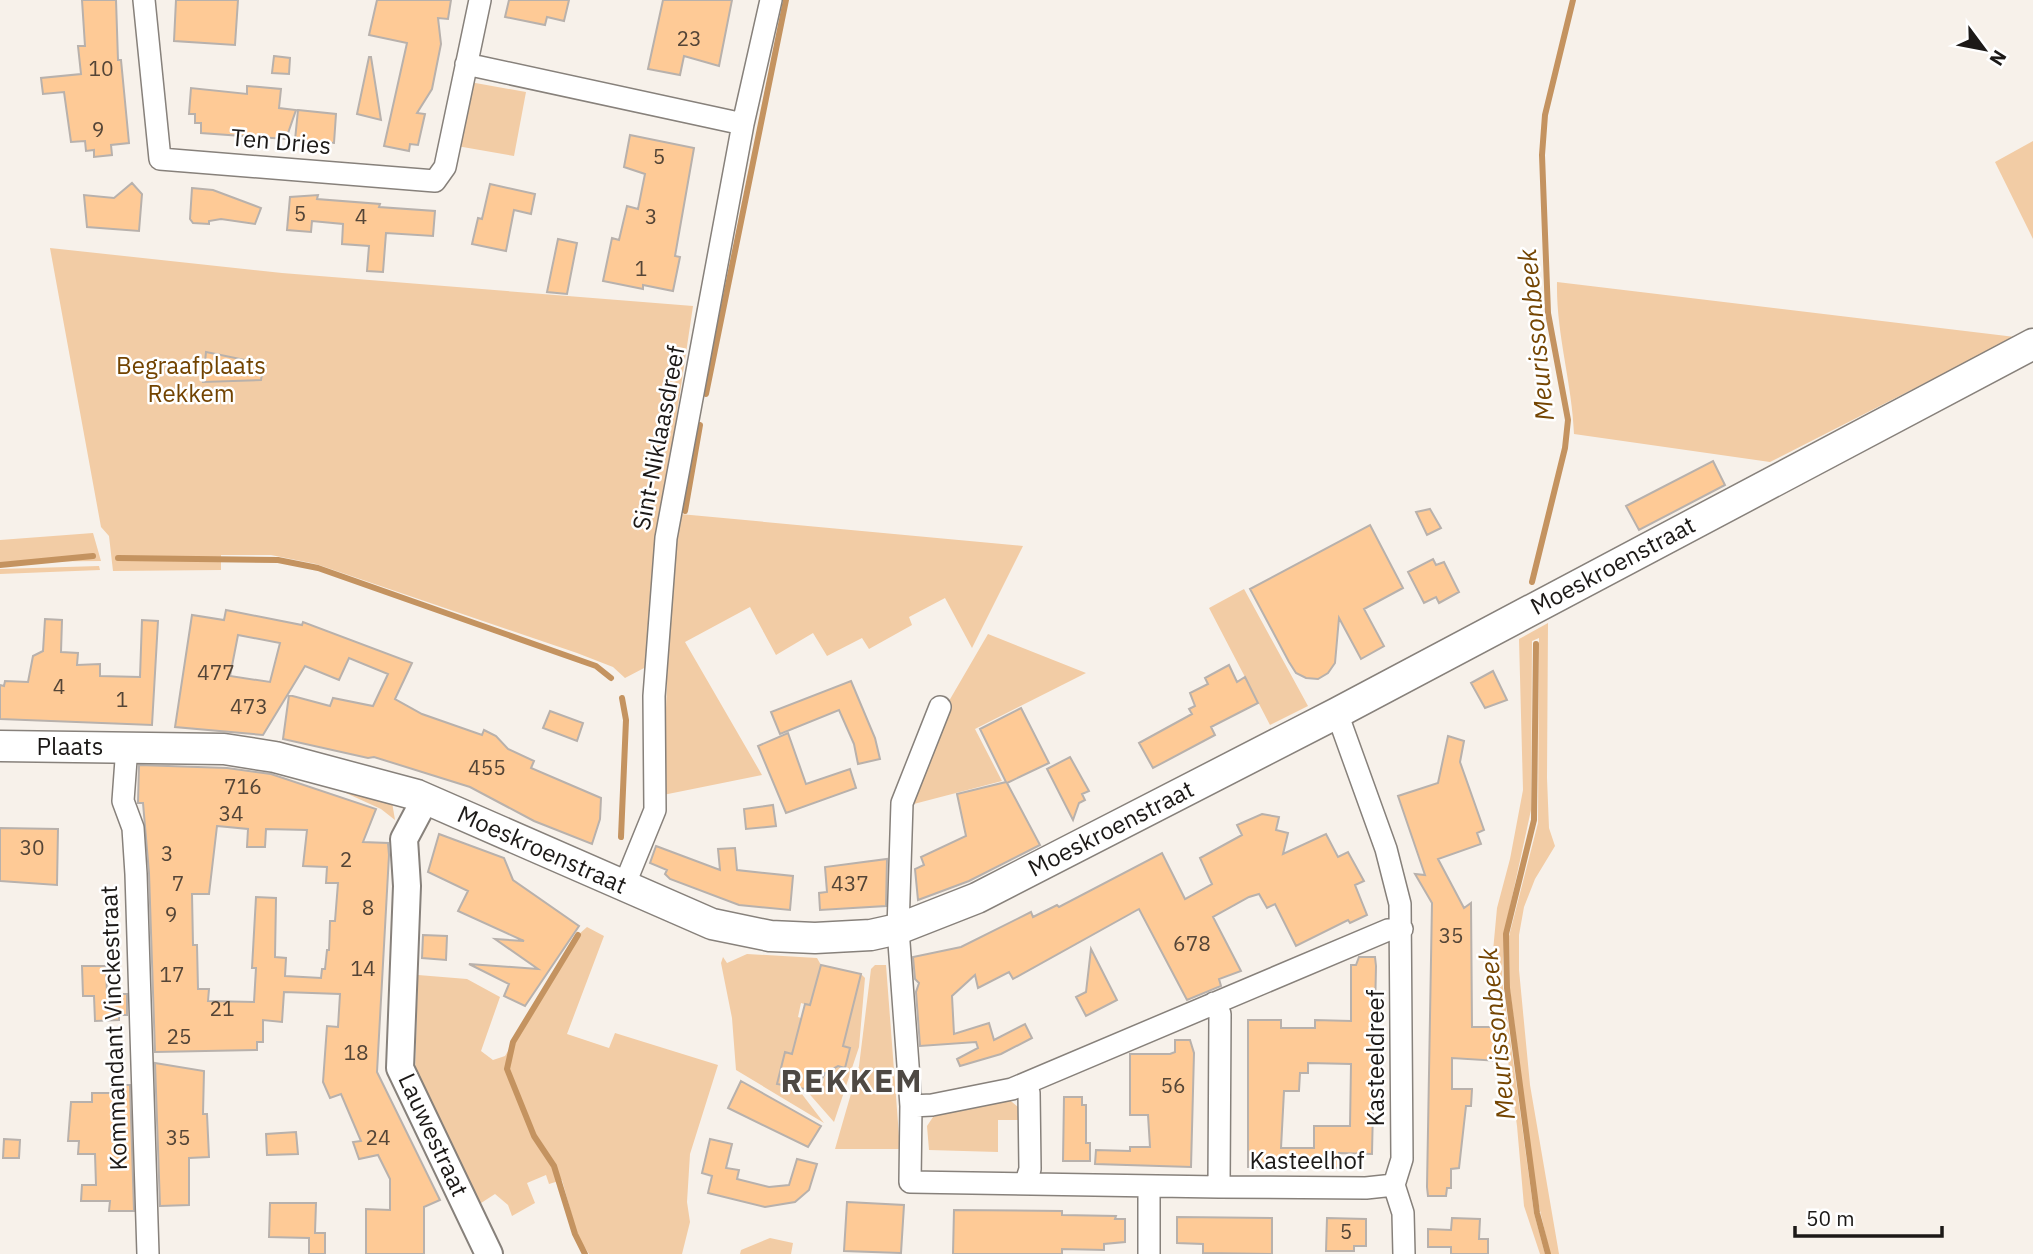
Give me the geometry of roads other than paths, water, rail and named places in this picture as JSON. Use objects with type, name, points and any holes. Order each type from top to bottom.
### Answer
[{"type":"main road","name":"Moeskroenstraat","points":[[127,746],[224,749],[275,757],[419,801],[712,924],[770,936],[815,938],[898,934],[977,898],[1336,713],[2033,344]]},
{"type":"main road","name":"Plaats","points":[[0,746],[127,746]]},
{"type":"street","name":"Ten Dries","points":[[144,0],[160,159],[435,181],[445,167],[480,0]]},
{"type":"street","name":"Sint-Niklaasdreef","points":[[624,886],[655,810],[654,696],[666,538],[743,124],[771,0]]},
{"type":"street","points":[[466,64],[743,124]]},
{"type":"street","points":[[940,707],[902,803],[898,934],[911,1105],[910,1182],[1026,1182],[1030,1169],[1029,1093],[1026,1083]]},
{"type":"street","name":"Kasteeldreef","points":[[1336,713],[1396,881],[1402,929],[1402,1159],[1394,1185]]},
{"type":"street","name":"Plaats","points":[[123,802],[127,746]]},
{"type":"street","name":"Lauwestraat","points":[[419,801],[427,820],[407,886],[400,1068],[489,1254]]},
{"type":"street","name":"Kommandant Vinckestraat","points":[[123,802],[133,828],[136,874],[148,1254]]},
{"type":"street","points":[[911,1105],[932,1105],[1026,1083],[1388,930],[1402,929]]},
{"type":"street","points":[[1214,1003],[1220,1014],[1219,1187]]},
{"type":"street","name":"Kasteelhof","points":[[1026,1182],[1038,1185],[1219,1187],[1366,1188],[1394,1185],[1403,1213],[1404,1254]]},
{"type":"street","points":[[1149,1186],[1149,1254]]},
{"type":"waterway","points":[[706,394],[786,0]]},
{"type":"waterway","name":"Meurissonbeek","points":[[1532,582],[1565,448],[1568,420],[1548,313],[1542,155],[1545,115],[1573,0]]},
{"type":"waterway","points":[[685,511],[700,425]]},
{"type":"waterway","points":[[0,565],[93,556]]},
{"type":"waterway","points":[[118,558],[278,560],[318,568],[596,666],[611,678]]},
{"type":"waterway","name":"Meurissonbeek","points":[[1536,644],[1534,820],[1506,934],[1507,988],[1537,1213],[1548,1254]]},
{"type":"waterway","points":[[621,837],[626,720],[622,698]]},
{"type":"waterway","points":[[578,935],[513,1042],[507,1069],[534,1136],[554,1166],[575,1234],[585,1254]]},
{"type":"district","name":"REKKEM","points":[[852,1081]]},
{"type":"park label","name":"Begraafplaats Rekkem","points":[[191,380]]}]
